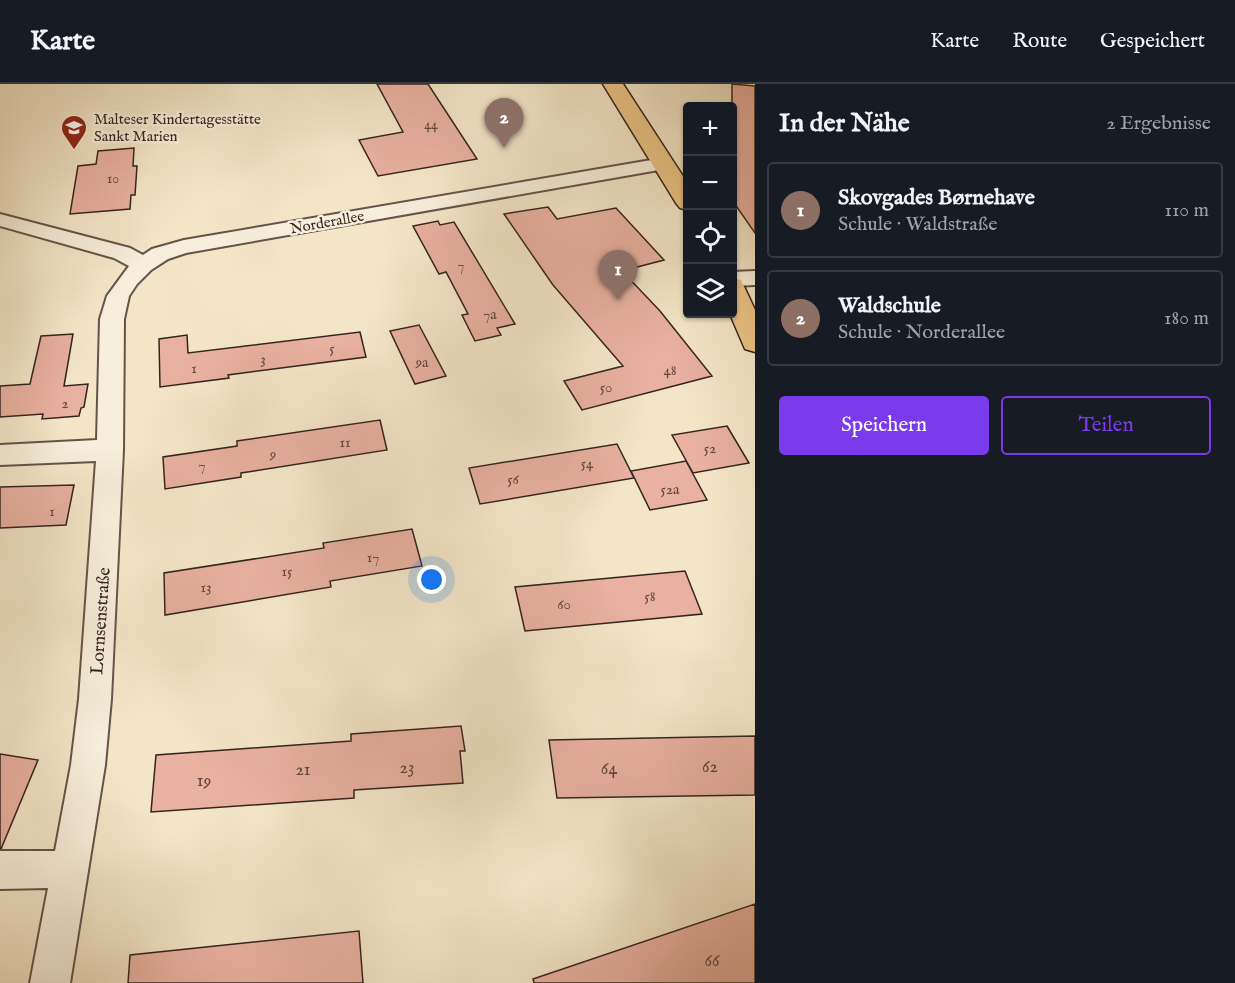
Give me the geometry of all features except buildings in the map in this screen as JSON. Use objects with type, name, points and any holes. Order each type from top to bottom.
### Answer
[{"type":"main road","points":[[613,84],[683,196]]},
{"type":"main road","points":[[737,298],[755,342]]},
{"type":"street","name":"Norderallee","points":[[143,265],[160,254],[184,247],[663,164]]},
{"type":"street","points":[[0,220],[122,253],[143,265]]},
{"type":"street","name":"Lornsenstraße","points":[[50,983],[88,765],[95,699],[110,450],[112,320],[118,296],[129,279],[143,265]]},
{"type":"street","points":[[737,279],[755,278]]},
{"type":"street","points":[[0,455],[110,450]]},
{"type":"street","points":[[0,870],[70,869]]},
{"type":"place","name":"Waldschule","points":[[504,148]]},
{"type":"place","name":"Malteser Kindertagesstätte Sankt Marien","points":[[74,151]]},
{"type":"place","name":"Skovgades Børnehave","points":[[618,300]]}]
